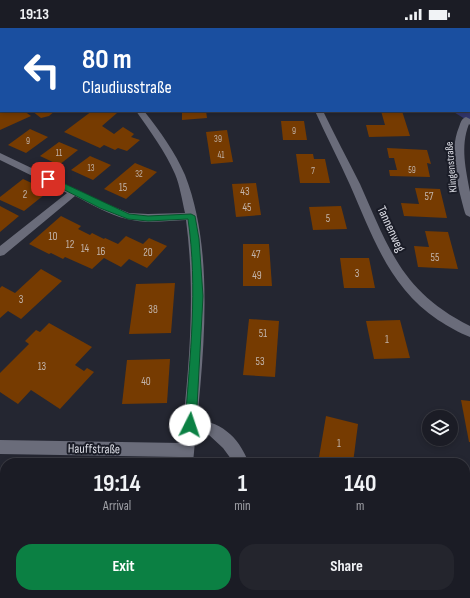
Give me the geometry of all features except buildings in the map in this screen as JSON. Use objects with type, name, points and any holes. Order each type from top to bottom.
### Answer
[{"type":"street","points":[[141,112],[178,170],[191,216],[195,239],[198,296],[187,456]]},
{"type":"street","name":"Tannenweg","points":[[319,112],[354,183],[378,239],[396,272],[408,287],[424,302],[445,318],[470,332]]},
{"type":"street","name":"Klingenstraße","points":[[468,121],[461,131],[460,157],[465,192],[470,213]]},
{"type":"street","points":[[0,156],[20,164],[74,192],[128,216],[148,218],[191,216]]},
{"type":"street","points":[[0,252],[74,192]]},
{"type":"street","points":[[190,425],[210,428],[223,438],[239,458]]},
{"type":"street","name":"Hauffstraße","points":[[0,447],[187,456]]},
{"type":"shaded area","points":[[454,112],[470,112],[470,122]]},
{"type":"route","points":[[48,179],[103,206],[128,216],[138,218],[167,218],[191,216],[195,239],[198,296],[190,425]]}]
